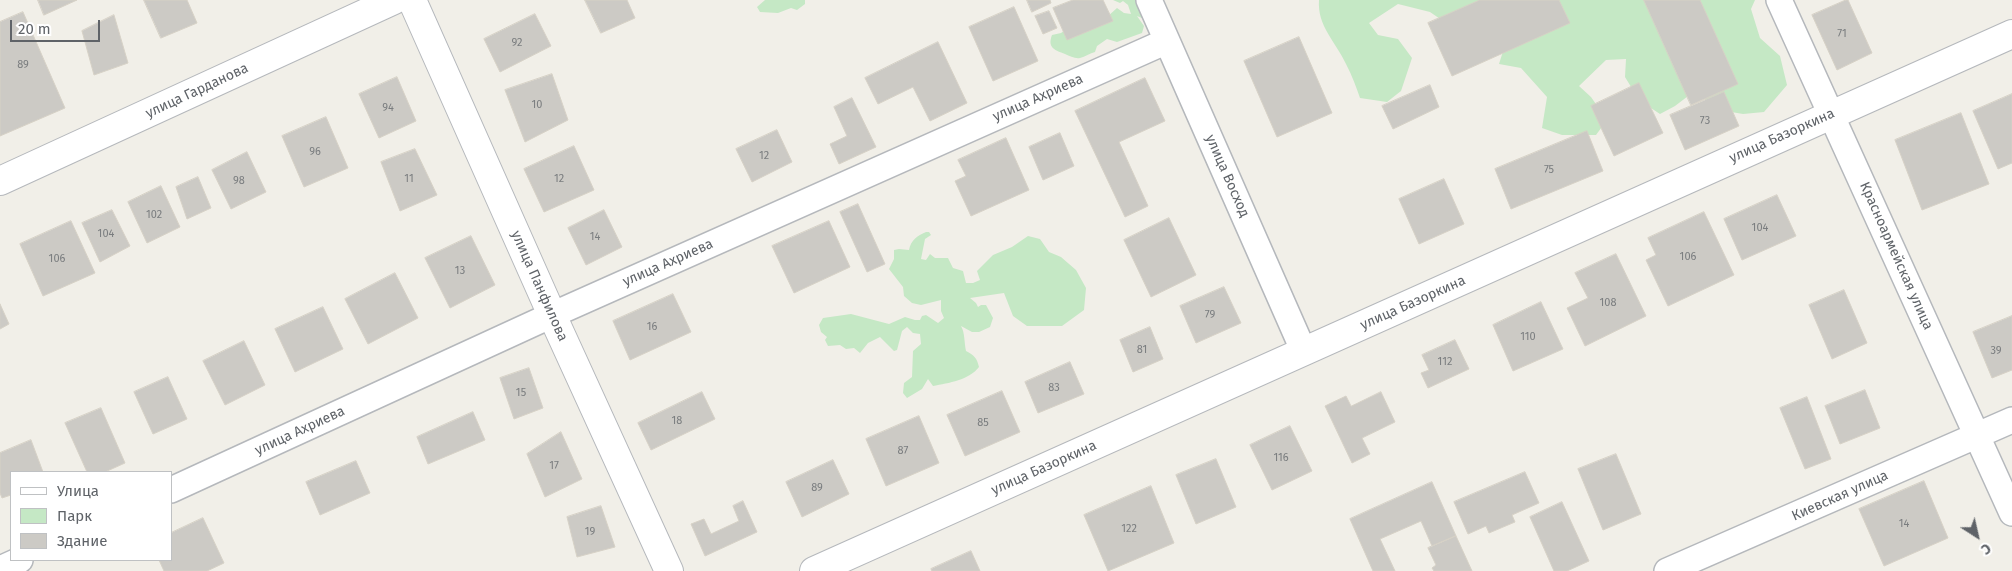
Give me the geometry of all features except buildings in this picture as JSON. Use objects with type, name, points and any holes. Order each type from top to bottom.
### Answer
[{"type":"street","name":"улица Гарданова","points":[[0,181],[394,0]]},
{"type":"street","name":"улица Панфилова","points":[[412,0],[552,315],[669,571]]},
{"type":"street","name":"улица Восход","points":[[1149,0],[1304,352]]},
{"type":"street","name":"Красноармейская улица","points":[[1779,0],[2012,513]]},
{"type":"street","name":"улица Базоркина","points":[[814,571],[2012,34]]},
{"type":"street","name":"улица Ахриева","points":[[172,490],[552,315],[1167,41]]},
{"type":"street","name":"Киевская улица","points":[[1667,571],[2012,420]]},
{"type":"street","points":[[0,569],[18,561]]},
{"type":"green space","points":[[765,0],[805,0],[805,4],[797,10],[791,8],[778,13],[760,12],[757,7]]},
{"type":"green space","points":[[1113,0],[1144,0],[1147,20],[1137,16],[1144,26],[1142,33],[1117,42],[1107,39],[1097,46],[1095,52],[1080,58],[1072,57],[1051,46],[1052,35],[1107,17],[1117,8],[1124,13],[1131,14],[1128,5],[1123,1],[1120,3]]},
{"type":"green space","points":[[1319,0],[1755,0],[1751,9],[1760,38],[1780,56],[1787,85],[1764,112],[1743,114],[1714,109],[1696,90],[1675,106],[1660,114],[1639,100],[1625,77],[1626,59],[1606,60],[1579,86],[1591,97],[1607,120],[1596,135],[1562,135],[1542,128],[1547,97],[1521,68],[1499,64],[1505,45],[1446,23],[1430,12],[1398,4],[1369,23],[1378,35],[1398,39],[1412,58],[1401,91],[1387,102],[1360,98],[1342,56],[1324,26],[1319,9]]},
{"type":"green space","points":[[929,232],[931,235],[925,239],[921,259],[926,260],[930,254],[935,258],[948,258],[953,268],[963,271],[966,283],[980,280],[977,271],[993,255],[1012,247],[1028,236],[1040,239],[1049,252],[1061,257],[1076,270],[1086,288],[1084,310],[1062,326],[1027,326],[1013,316],[1004,293],[970,298],[978,307],[986,305],[993,318],[990,327],[979,332],[972,332],[961,326],[966,351],[975,357],[979,367],[970,375],[952,382],[933,386],[928,379],[922,389],[907,398],[903,393],[904,383],[912,377],[913,351],[921,344],[920,334],[913,333],[907,327],[902,331],[897,350],[894,351],[880,337],[868,343],[860,353],[854,348],[846,349],[840,345],[828,346],[825,340],[827,337],[821,332],[819,325],[823,318],[851,314],[889,324],[905,317],[920,320],[922,316],[926,315],[938,323],[944,318],[941,311],[941,300],[921,305],[912,303],[904,296],[903,287],[889,269],[894,259],[894,250],[909,250],[915,239]]}]
